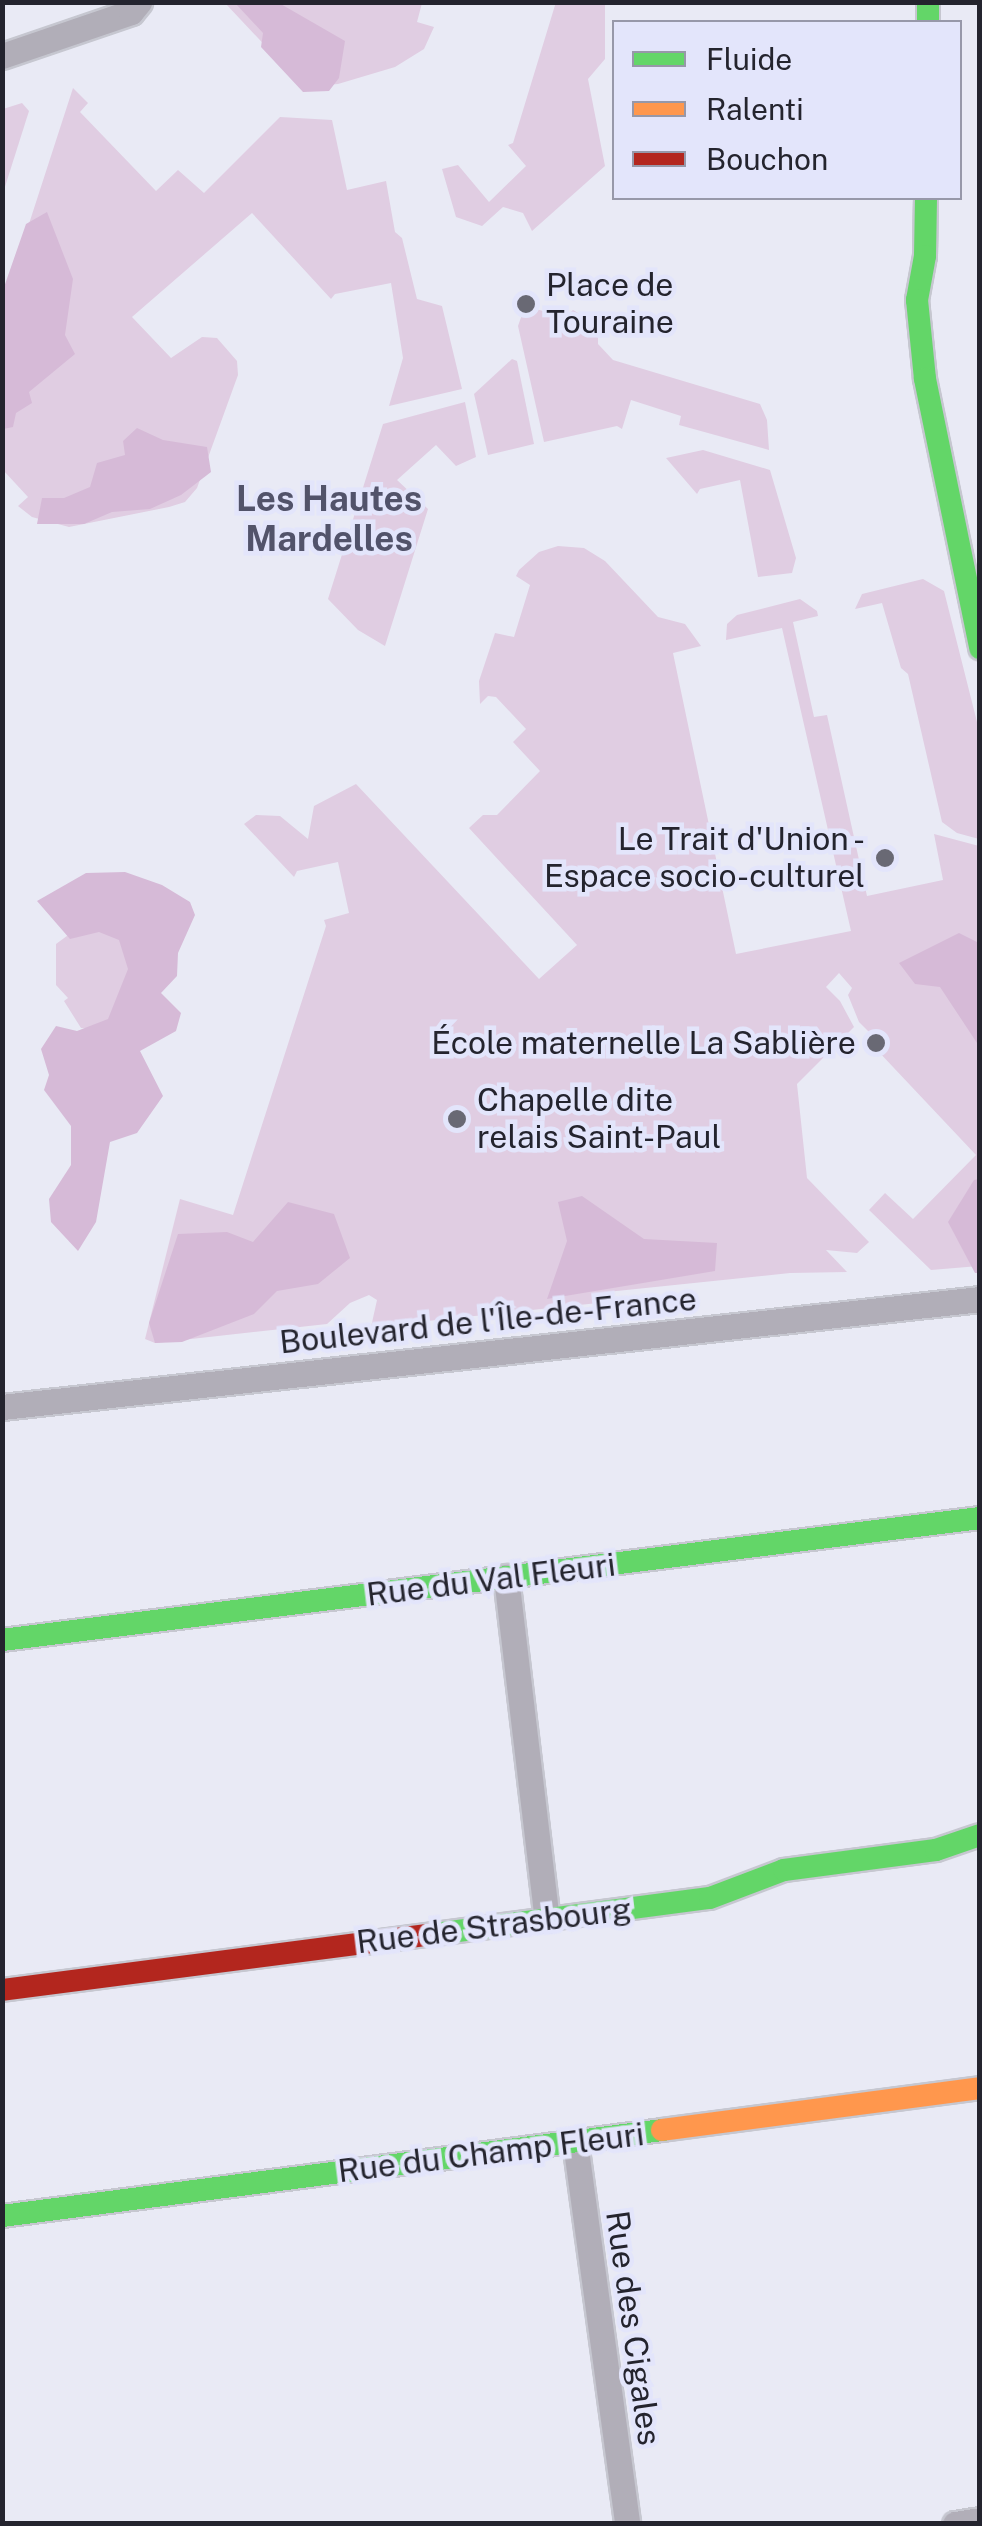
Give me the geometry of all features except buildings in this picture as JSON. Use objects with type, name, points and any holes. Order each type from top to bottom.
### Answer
[{"type":"street","points":[[2,56],[115,18],[140,2]]},
{"type":"street","points":[[926,200],[926,256],[917,300],[925,379],[980,648]]},
{"type":"street","points":[[926,256],[938,296],[948,380],[980,553]]},
{"type":"street","name":"Boulevard de l'Île-de-France","points":[[2,1407],[980,1300]]},
{"type":"street","name":"Rue du Val Fleuri","points":[[2,1640],[980,1518]]},
{"type":"street","points":[[506,1577],[547,1919]]},
{"type":"street","name":"Rue de Strasbourg","points":[[2,1990],[710,1898],[784,1870],[936,1850],[980,1835]]},
{"type":"street","name":"Rue du Champ Fleuri","points":[[2,2216],[980,2088]]},
{"type":"street","name":"Rue des Cigales","points":[[575,2142],[627,2524]]},
{"type":"street","points":[[955,2524],[980,2520]]},
{"type":"shaded area","points":[[556,2],[605,3],[605,59],[588,79],[605,166],[532,231],[523,213],[503,207],[482,226],[456,217],[442,169],[458,165],[489,202],[526,166],[508,145],[513,143]]},
{"type":"shaded area","points":[[225,3],[422,3],[417,22],[434,27],[424,49],[395,67],[338,84],[304,87]]},
{"type":"shaded area","points":[[235,3],[279,3],[345,41],[339,78],[329,91],[303,92],[261,47],[263,33]]},
{"type":"shaded area","points":[[73,88],[88,103],[80,112],[156,191],[178,170],[204,193],[280,117],[332,120],[347,190],[386,181],[395,232],[402,238],[417,299],[442,306],[462,389],[389,406],[403,358],[391,283],[335,294],[331,299],[252,213],[132,317],[171,358],[202,337],[217,338],[237,361],[238,375],[197,488],[185,502],[169,507],[69,527],[32,517],[18,506],[28,497],[3,470],[3,304]]},
{"type":"shaded area","points":[[22,103],[29,111],[3,193],[3,109]]},
{"type":"shaded area","points":[[47,212],[73,279],[65,335],[75,354],[29,392],[32,403],[16,413],[13,427],[3,429],[3,290],[26,224]]},
{"type":"shaded area","points":[[525,306],[565,317],[573,310],[598,325],[598,344],[613,360],[760,404],[767,420],[769,450],[679,425],[681,416],[631,400],[622,429],[617,426],[544,442],[518,326]]},
{"type":"shaded area","points":[[512,359],[517,361],[534,444],[488,455],[474,394]]},
{"type":"shaded area","points":[[465,402],[476,457],[456,466],[436,445],[397,480],[428,509],[385,646],[358,630],[328,599],[383,424]]},
{"type":"shaded area","points":[[137,428],[163,440],[207,447],[211,472],[181,495],[150,509],[112,512],[84,524],[37,524],[42,498],[64,498],[90,487],[97,463],[125,455],[123,441]]},
{"type":"shaded area","points":[[703,450],[770,470],[796,558],[792,573],[758,577],[740,480],[700,489],[697,494],[666,458]]},
{"type":"shaded area","points":[[558,546],[584,548],[605,561],[658,617],[685,624],[701,646],[673,653],[736,954],[851,931],[782,628],[726,640],[727,624],[737,615],[800,599],[817,611],[818,616],[793,622],[814,717],[827,715],[867,896],[943,880],[934,834],[979,846],[979,1266],[931,1270],[869,1210],[885,1193],[913,1219],[976,1155],[877,1050],[882,1045],[859,1022],[848,995],[852,988],[839,973],[826,987],[840,1001],[854,1027],[797,1084],[807,1178],[869,1242],[857,1253],[826,1250],[847,1272],[790,1273],[607,1292],[598,1303],[371,1327],[377,1300],[369,1295],[350,1303],[327,1324],[155,1343],[145,1339],[180,1199],[233,1215],[326,926],[324,920],[349,913],[338,862],[297,871],[294,877],[244,824],[256,815],[280,816],[308,839],[314,806],[356,784],[539,979],[577,945],[469,828],[483,815],[497,815],[540,771],[513,742],[526,729],[496,697],[488,696],[480,704],[479,681],[495,633],[514,637],[530,585],[516,576],[519,570],[539,552]]},
{"type":"shaded area","points":[[923,579],[944,591],[979,730],[979,839],[957,833],[942,822],[908,674],[901,668],[882,603],[855,609],[862,594]]},
{"type":"shaded area","points":[[125,872],[162,885],[190,902],[195,915],[178,953],[177,976],[161,993],[181,1013],[176,1031],[140,1051],[163,1096],[137,1133],[110,1142],[96,1222],[78,1251],[51,1222],[49,1199],[71,1165],[71,1126],[44,1090],[49,1075],[41,1049],[56,1026],[77,1031],[108,1019],[128,969],[119,940],[99,932],[70,939],[37,901],[86,873]]},
{"type":"shaded area","points":[[86,922],[142,938],[123,1031],[81,1028],[64,1001],[68,998],[56,985],[56,944]]},
{"type":"shaded area","points":[[959,933],[979,943],[979,1046],[940,987],[915,984],[899,963]]},
{"type":"shaded area","points":[[979,1179],[979,1273],[975,1273],[948,1222],[974,1180]]},
{"type":"shaded area","points":[[582,1196],[644,1239],[717,1243],[715,1271],[547,1299],[567,1241],[558,1202]]},
{"type":"shaded area","points":[[288,1202],[334,1214],[350,1258],[318,1284],[277,1291],[254,1314],[182,1342],[155,1343],[149,1323],[178,1234],[227,1232],[253,1242]]},
{"type":"traffic: fast","points":[[928,2],[928,20]]},
{"type":"traffic: fast","points":[[926,200],[925,256],[917,300],[925,379],[980,648]]},
{"type":"traffic: fast","points":[[2,1640],[980,1518]]},
{"type":"traffic: fast","points":[[435,1934],[710,1898],[784,1870],[936,1850],[980,1835]]},
{"type":"traffic: fast","points":[[2,2216],[662,2130]]},
{"type":"traffic: slow","points":[[662,2130],[980,2088]]},
{"type":"traffic: jam","points":[[2,1990],[435,1934]]},
{"type":"place","name":"Place de Touraine","points":[[526,304]]},
{"type":"place","name":"Le Trait d'Union - Espace socio-culturel","points":[[885,858]]},
{"type":"place","name":"École maternelle La Sablière","points":[[876,1043]]},
{"type":"place","name":"Chapelle dite relais Saint-Paul","points":[[457,1119]]},
{"type":"district","name":"Les Hautes Mardelles","points":[[329,519]]}]
